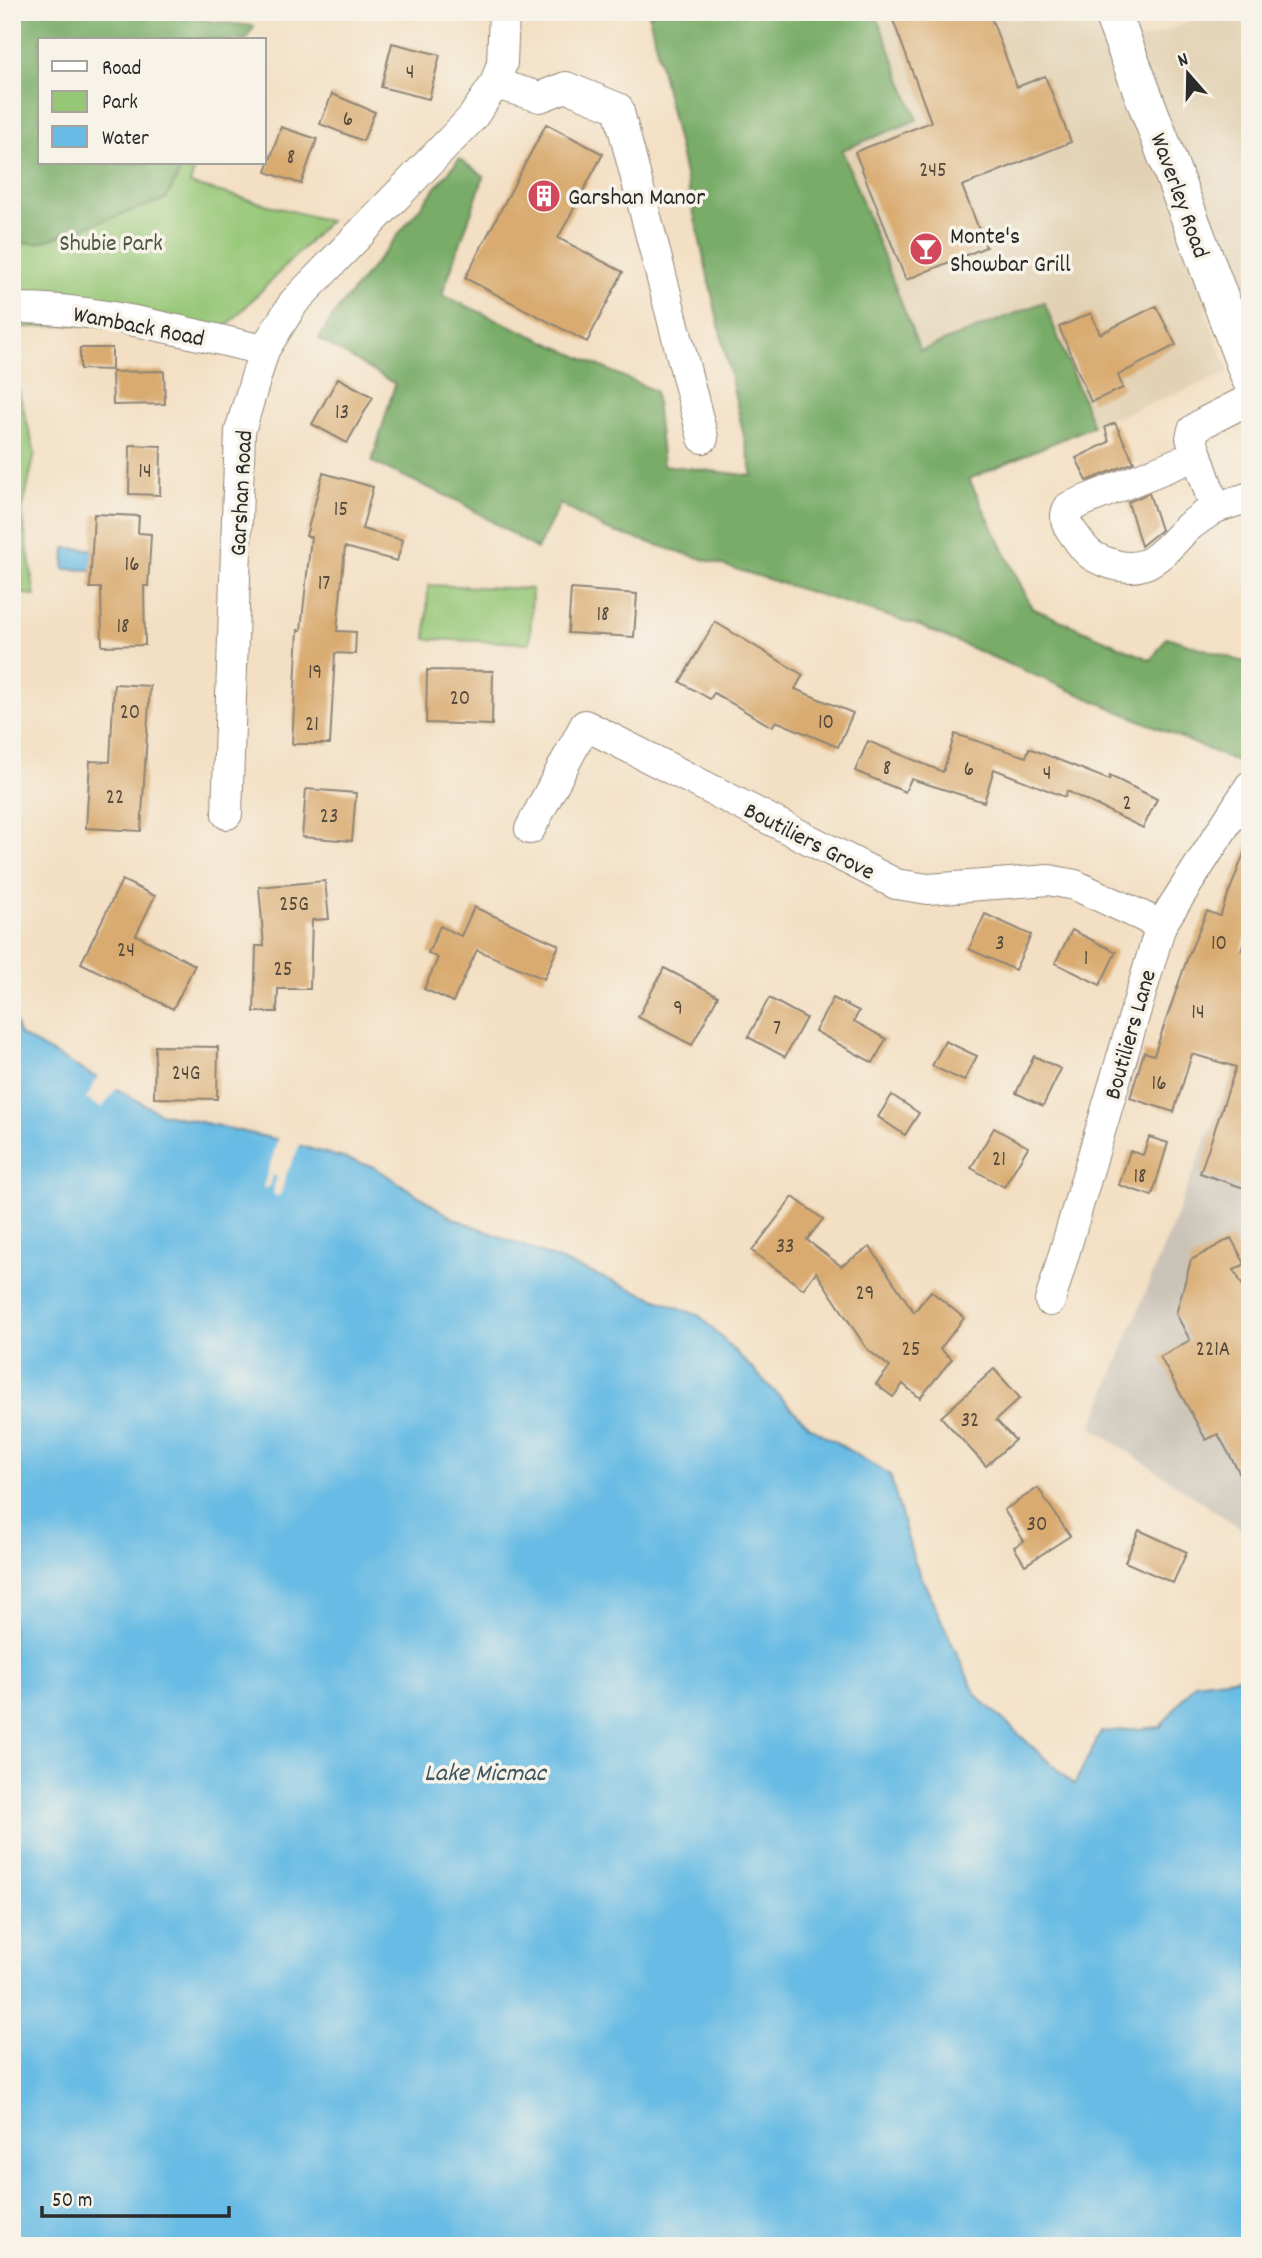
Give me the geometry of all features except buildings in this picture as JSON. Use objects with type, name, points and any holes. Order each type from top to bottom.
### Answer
[{"type":"main road","name":"Waverley Road","points":[[1112,12],[1250,378]]},
{"type":"street","name":"Garshan Road","points":[[227,814],[240,431],[264,350],[294,302],[472,118],[495,84],[502,63],[504,12]]},
{"type":"street","points":[[495,84],[540,97],[566,87],[618,108],[703,438]]},
{"type":"street","name":"Wamback Road","points":[[12,308],[44,307],[114,317],[264,350]]},
{"type":"street","points":[[1215,508],[1191,438],[1193,430],[1250,399]]},
{"type":"street","points":[[1197,455],[1069,507],[1065,514],[1066,522],[1089,556],[1120,568],[1143,566],[1163,555],[1186,529],[1215,508],[1250,497]]},
{"type":"street","name":"Boutiliers Grove","points":[[530,829],[585,724],[896,884],[928,889],[953,889],[1049,880],[1075,885],[1161,925]]},
{"type":"street","name":"Boutiliers Lane","points":[[1050,1301],[1161,925],[1250,786]]},
{"type":"shaded area","points":[[875,12],[1090,12],[1106,53],[1216,12],[1250,12],[1250,292],[1204,309],[1229,373],[1093,426],[1044,302],[920,351],[841,150],[916,120]]},
{"type":"shaded area","points":[[1250,1030],[1250,1535],[1092,1427]]},
{"type":"green space","name":"Shubie Park","points":[[12,12],[38,38],[38,164],[196,164],[190,184],[329,221],[222,331],[104,323],[12,328]]},
{"type":"green space","points":[[12,12],[134,12],[254,26],[247,38],[38,38],[38,164],[184,164],[166,199],[39,243],[12,243]]},
{"type":"green space","points":[[654,12],[875,12],[917,120],[842,150],[920,351],[1044,302],[1093,426],[969,479],[1032,608],[1151,660],[1167,637],[1250,664],[1250,738],[1235,761],[920,626],[605,529],[560,504],[537,549],[458,501],[372,462],[395,384],[319,339],[332,317],[459,159],[484,176],[442,295],[655,391],[663,465],[753,476],[649,15]]},
{"type":"green space","points":[[12,365],[35,453],[22,512],[35,596],[12,591]]},
{"type":"green space","points":[[428,585],[532,589],[530,643],[426,639]]},
{"type":"water","points":[[65,548],[102,550],[102,570],[64,569]]},
{"type":"water","points":[[12,730],[17,735],[12,820]]},
{"type":"water","name":"Lake Micmac","points":[[12,1014],[20,1035],[160,1113],[280,1140],[374,1167],[453,1218],[700,1316],[809,1426],[890,1475],[914,1561],[976,1695],[1074,1785],[1101,1732],[1160,1727],[1195,1683],[1250,1676],[1250,2246],[12,2246]]},
{"type":"pier","points":[[99,1075],[118,1086],[102,1108],[86,1099]]},
{"type":"pier","points":[[279,1136],[301,1142],[277,1197],[273,1193],[276,1176],[272,1175],[269,1187],[263,1187]]},
{"type":"place","name":"Garshan Manor","points":[[544,196]]},
{"type":"place","name":"Monte's Showbar Grill","points":[[926,249]]}]
